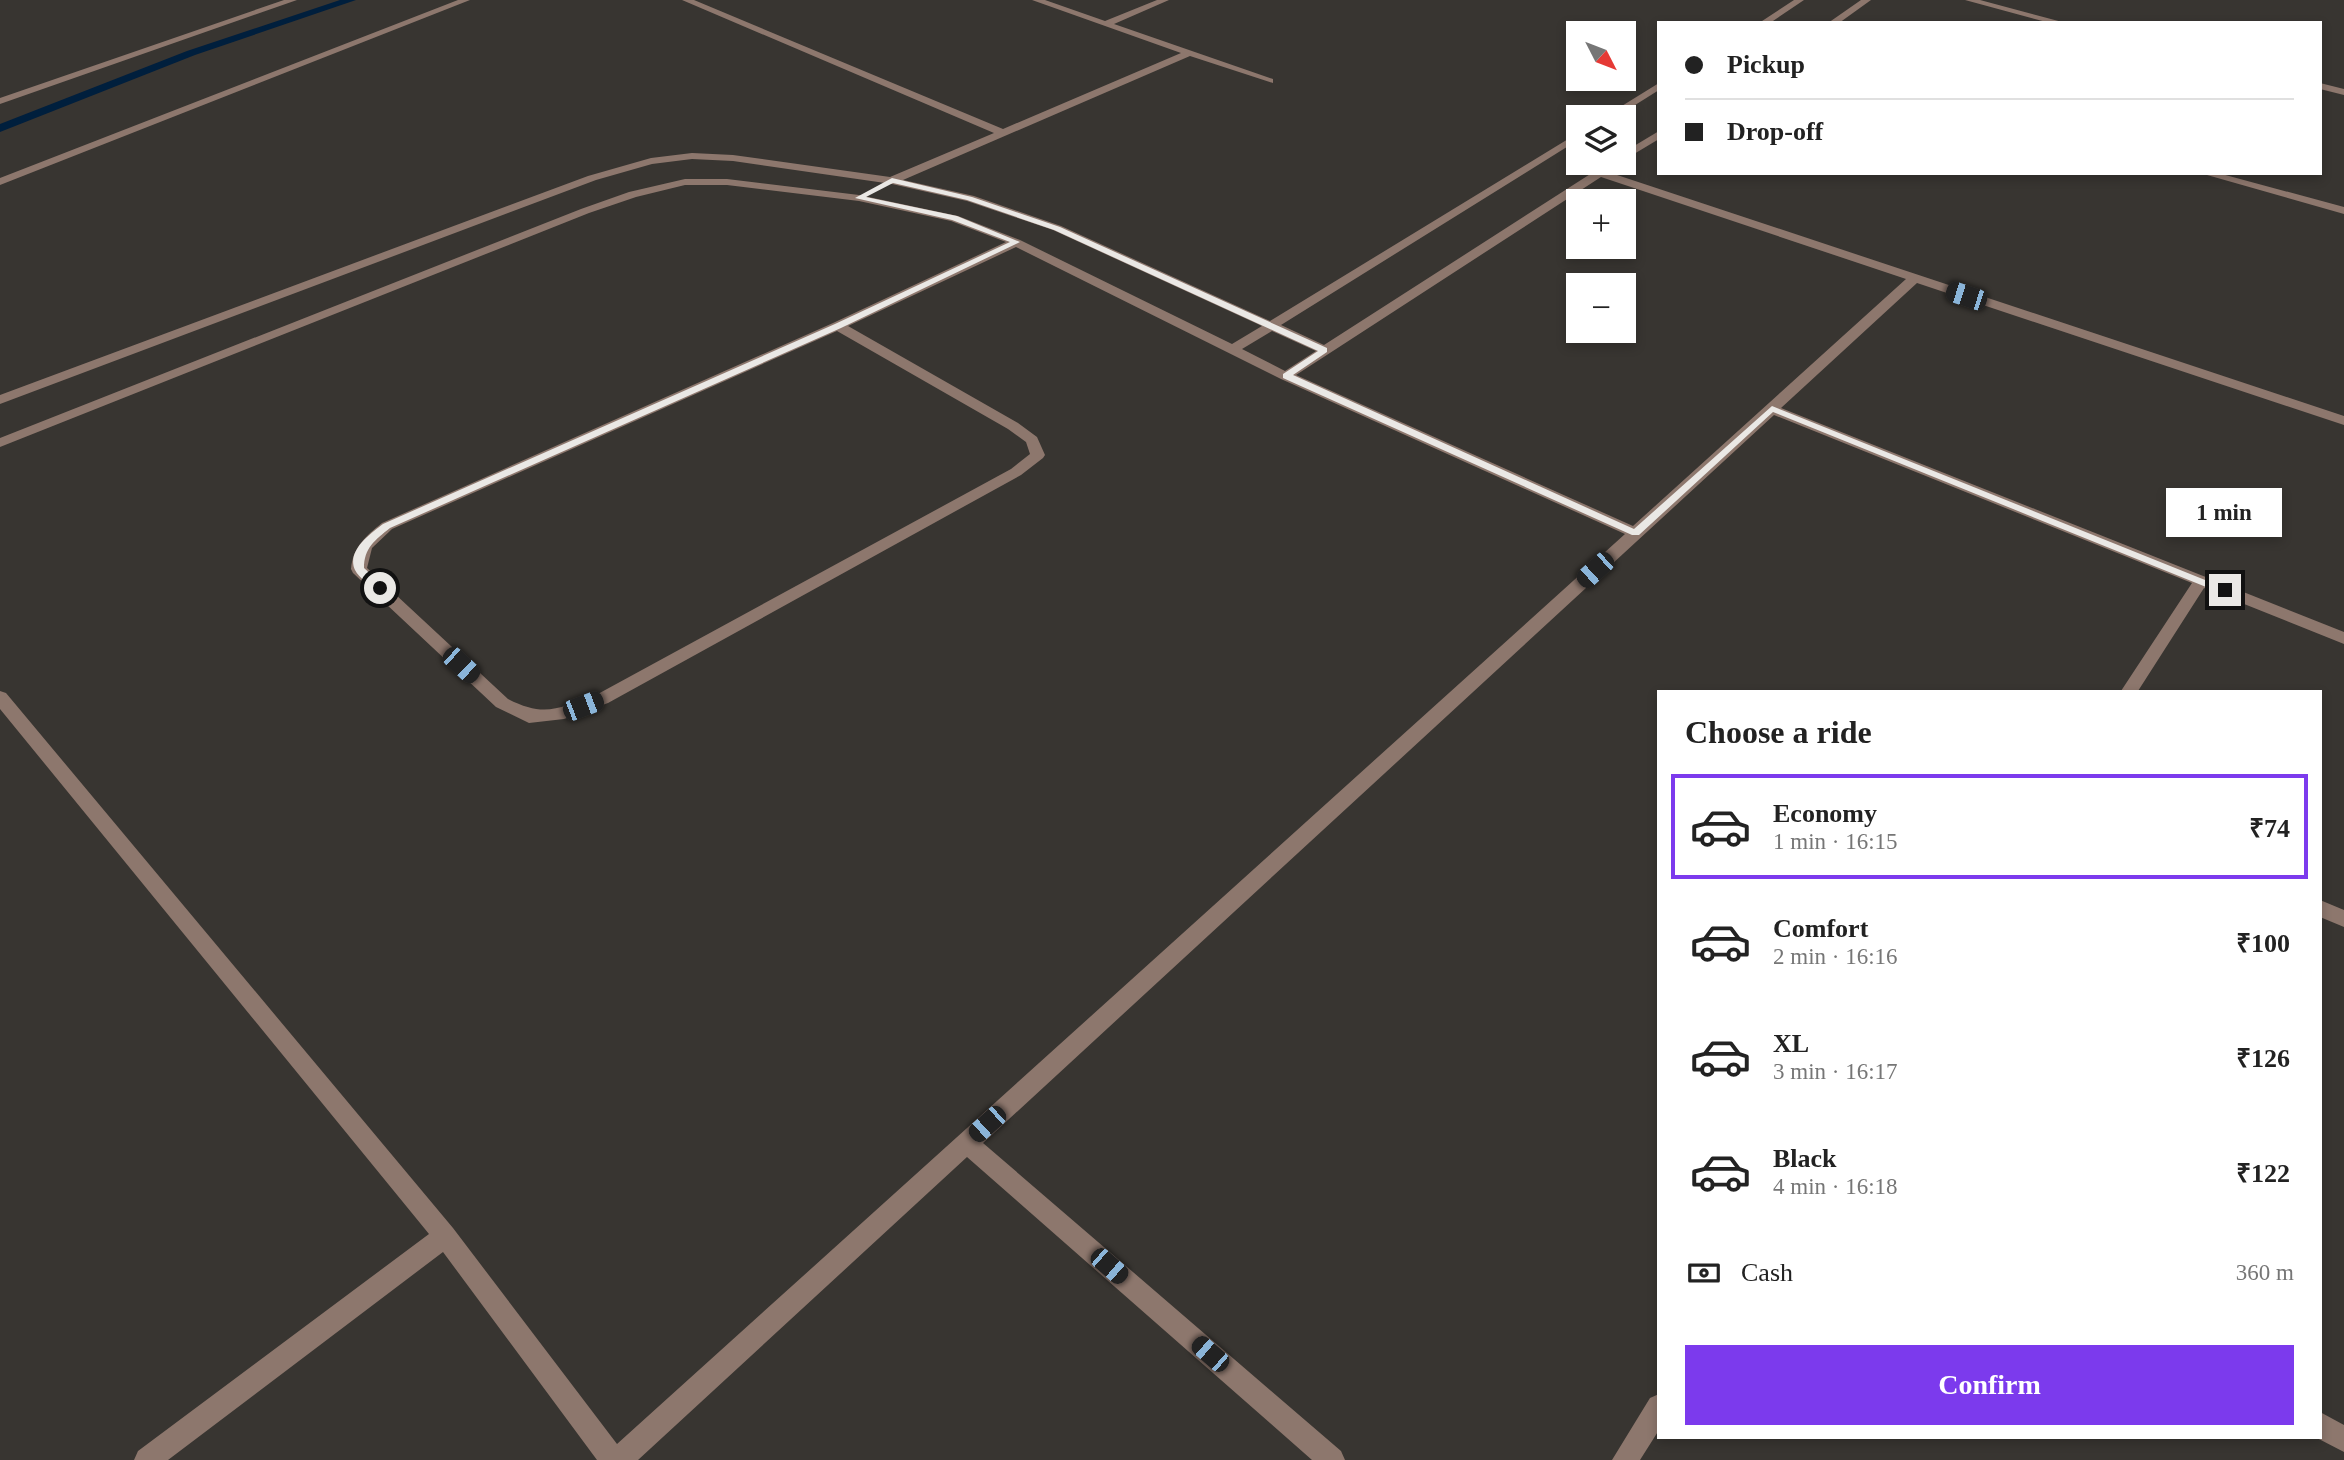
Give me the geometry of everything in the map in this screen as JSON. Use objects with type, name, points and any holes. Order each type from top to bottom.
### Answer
[{"type":"street","points":[[0,101],[293,0]]},
{"type":"street","points":[[0,182],[466,0]]},
{"type":"street","points":[[686,0],[1006,134]]},
{"type":"street","points":[[1036,0],[1270,81]]},
{"type":"street","points":[[1105,24],[1165,0]]},
{"type":"street","points":[[1766,21],[1800,0]]},
{"type":"street","points":[[1835,21],[1867,0]]},
{"type":"street","points":[[1969,0],[2054,21]]},
{"type":"street","points":[[859,198],[892,180],[1006,134],[1190,53]]},
{"type":"street","points":[[2322,86],[2344,92]]},
{"type":"street","points":[[1628,105],[1657,87]]},
{"type":"street","points":[[1636,149],[1657,135]]},
{"type":"street","points":[[1232,351],[1566,143]]},
{"type":"street","points":[[0,400],[592,178],[651,162],[692,156],[733,158],[892,180],[970,198],[1057,228],[1324,350]]},
{"type":"street","points":[[1286,376],[1596,175]]},
{"type":"street","points":[[1605,175],[2344,421]]},
{"type":"street","points":[[2212,175],[2344,211]]},
{"type":"street","points":[[0,443],[634,194],[685,182],[727,182],[859,198],[954,218],[1016,242],[1286,376],[1636,533]]},
{"type":"street","points":[[838,326],[1013,426],[1032,440],[1038,455],[1016,472],[614,692],[564,713],[529,717],[502,703],[359,569],[359,557],[366,542],[387,526],[838,326],[1016,242]]},
{"type":"street","points":[[619,1460],[1914,279]]},
{"type":"street","points":[[1772,409],[2344,638]]},
{"type":"street","points":[[2130,690],[2201,581]]},
{"type":"street","points":[[0,697],[445,1236],[613,1460]]},
{"type":"street","points":[[2322,909],[2344,919]]},
{"type":"street","points":[[967,1143],[1332,1460]]},
{"type":"street","points":[[147,1460],[445,1236]]},
{"type":"street","points":[[1625,1460],[1657,1410]]},
{"type":"street","points":[[2322,1426],[2344,1439]]},
{"type":"waterway","points":[[0,128],[191,53],[351,0]]},
{"type":"route","points":[[380,588],[359,569],[359,557],[366,542],[387,526],[838,326],[1016,242],[954,218],[859,198],[892,180],[970,198],[1057,228],[1324,350],[1286,376],[1636,533],[1772,409],[2225,590]]}]
